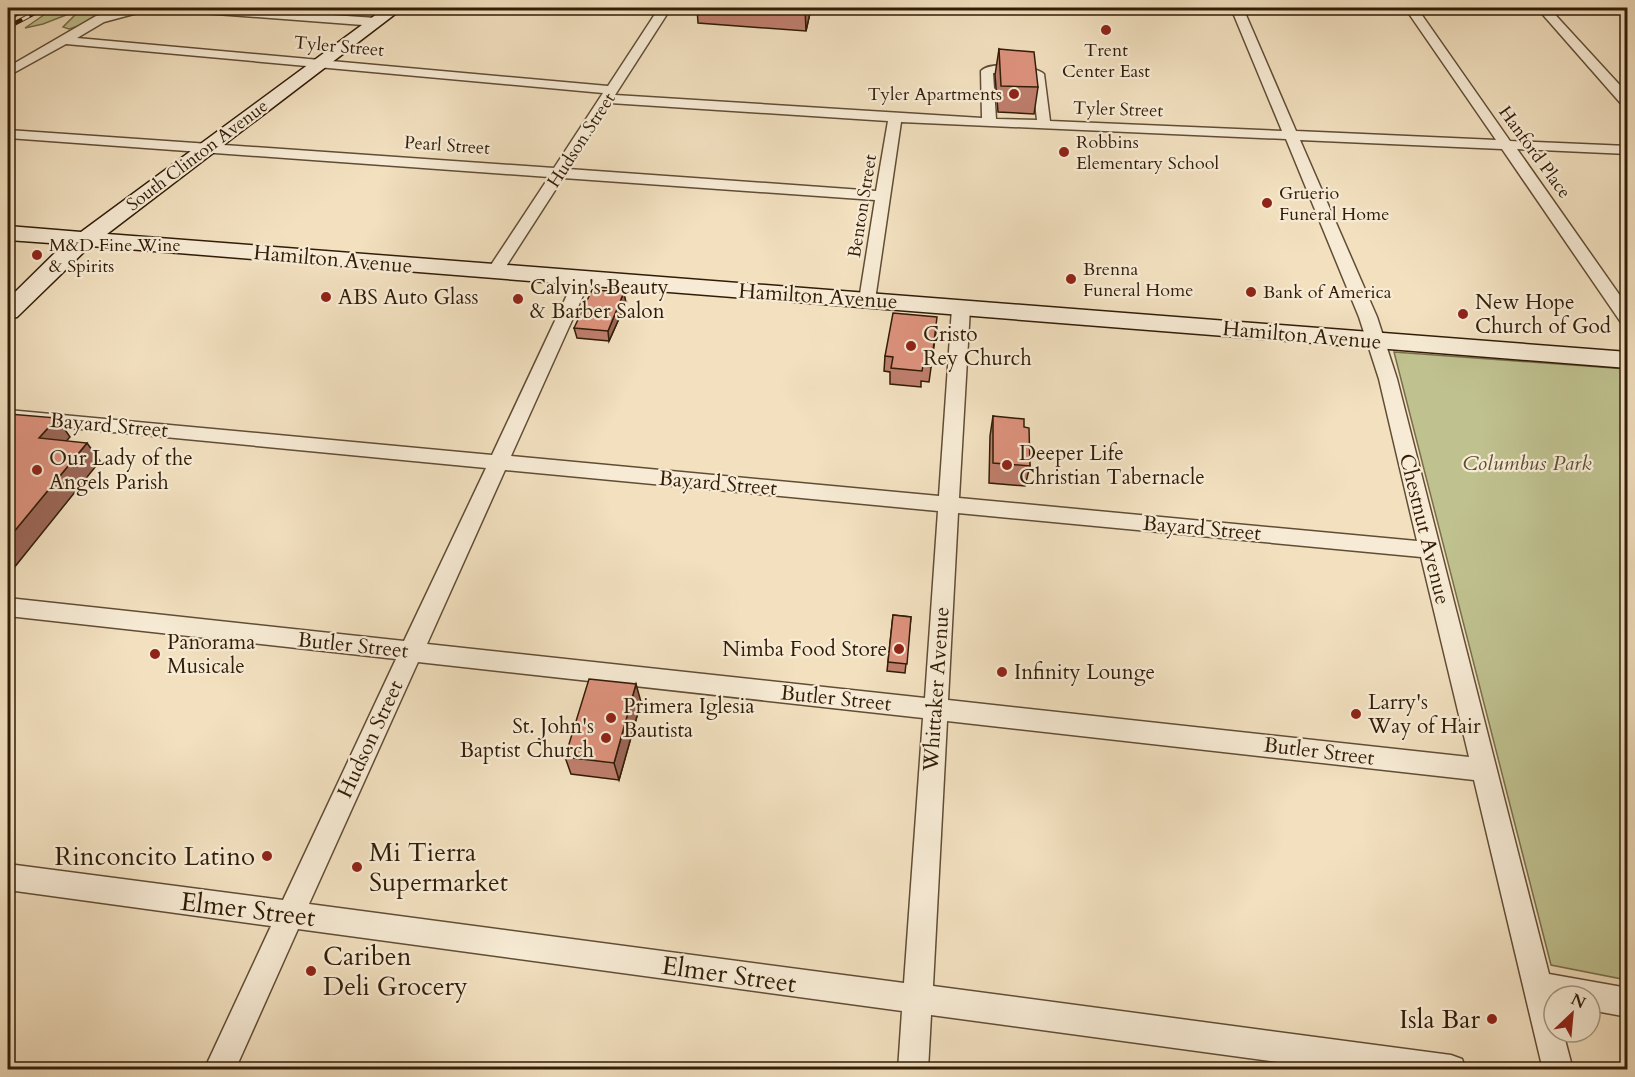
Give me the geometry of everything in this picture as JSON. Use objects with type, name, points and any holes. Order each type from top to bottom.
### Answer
[{"type":"highway","points":[[8,12],[17,8]]},
{"type":"main road","name":"South Clinton Avenue","points":[[8,312],[70,251],[395,8]]},
{"type":"main road","name":"Hamilton Avenue","points":[[8,233],[1628,360]]},
{"type":"street","points":[[8,72],[100,19],[141,8]]},
{"type":"street","points":[[189,8],[376,22]]},
{"type":"street","name":"Hudson Street","points":[[495,271],[665,8]]},
{"type":"street","name":"Chestnut Avenue","points":[[1237,8],[1292,135],[1376,341],[1388,379],[1558,1070]]},
{"type":"street","name":"Hanford Place","points":[[1411,8],[1628,320]]},
{"type":"street","points":[[1543,8],[1626,100]]},
{"type":"street","name":"Tyler Street","points":[[62,40],[610,94],[895,118],[1628,150]]},
{"type":"street","points":[[988,123],[987,71],[990,69],[1030,71],[1038,74],[1044,125]]},
{"type":"street","name":"Benton Street","points":[[867,300],[895,118]]},
{"type":"street","name":"Pearl Street","points":[[8,134],[883,196]]},
{"type":"street","name":"Hudson Street","points":[[219,1070],[583,278]]},
{"type":"street","name":"Whittaker Avenue","points":[[913,1070],[961,308]]},
{"type":"street","name":"Bayard Street","points":[[8,416],[1429,550]]},
{"type":"street","name":"Butler Street","points":[[8,607],[1485,770]]},
{"type":"street","name":"Elmer Street","points":[[8,877],[1451,1070]]},
{"type":"street","points":[[1538,986],[1628,1003]]},
{"type":"green space","points":[[54,8],[84,8],[43,24],[25,28]]},
{"type":"green space","points":[[95,8],[134,8],[69,29],[63,27],[76,14]]},
{"type":"green space","name":"Columbus Park","points":[[1394,352],[1627,369],[1627,980],[1551,965]]},
{"type":"building","points":[[999,49],[1034,52],[1038,87],[1001,86]]},
{"type":"building","points":[[592,290],[624,292],[608,331],[574,328]]},
{"type":"building","name":"Cristo Rey Church","points":[[893,313],[937,317],[931,367],[923,366],[922,371],[891,368],[893,357],[885,356]]},
{"type":"building","points":[[9,414],[57,418],[39,438],[87,443],[8,539],[8,416]]},
{"type":"building","points":[[993,416],[1024,419],[1024,427],[1029,428],[1030,466],[993,463]]},
{"type":"building","name":"Nimba Food Store","points":[[893,615],[911,617],[907,664],[888,662]]},
{"type":"building","name":"St. John's Baptist Church","points":[[589,679],[636,684],[614,763],[565,757]]},
{"type":"railway","points":[[8,27],[44,8]]},
{"type":"place","name":"Trent Center East","points":[[1106,30]]},
{"type":"place","name":"Tyler Apartments","points":[[1014,94]]},
{"type":"place","name":"Robbins Elementary School","points":[[1064,152]]},
{"type":"place","name":"Gruerio Funeral Home","points":[[1267,203]]},
{"type":"place","name":"M&D Fine Wine & Spirits","points":[[37,255]]},
{"type":"place","name":"Brenna Funeral Home","points":[[1071,279]]},
{"type":"place","name":"Bank of America","points":[[1251,292]]},
{"type":"place","name":"ABS Auto Glass","points":[[326,297]]},
{"type":"place","name":"Calvin's Beauty & Barber Salon","points":[[518,299]]},
{"type":"place","name":"New Hope Church of God","points":[[1463,314]]},
{"type":"place","name":"Cristo Rey Church","points":[[911,346]]},
{"type":"place","name":"Deeper Life Christian Tabernacle","points":[[1007,465]]},
{"type":"place","name":"Our Lady of the Angels Parish","points":[[37,470]]},
{"type":"place","name":"Nimba Food Store","points":[[899,649]]},
{"type":"place","name":"Panorama Musicale","points":[[155,654]]},
{"type":"place","name":"Infinity Lounge","points":[[1002,672]]},
{"type":"place","name":"Larry's Way of Hair","points":[[1356,714]]},
{"type":"place","name":"Primera Iglesia Bautista","points":[[611,718]]},
{"type":"place","name":"St. John's Baptist Church","points":[[606,738]]},
{"type":"place","name":"Rinconcito Latino","points":[[267,856]]},
{"type":"place","name":"Mi Tierra Supermarket","points":[[357,867]]},
{"type":"place","name":"Cariben Deli Grocery","points":[[311,971]]},
{"type":"place","name":"Isla Bar","points":[[1492,1019]]}]
